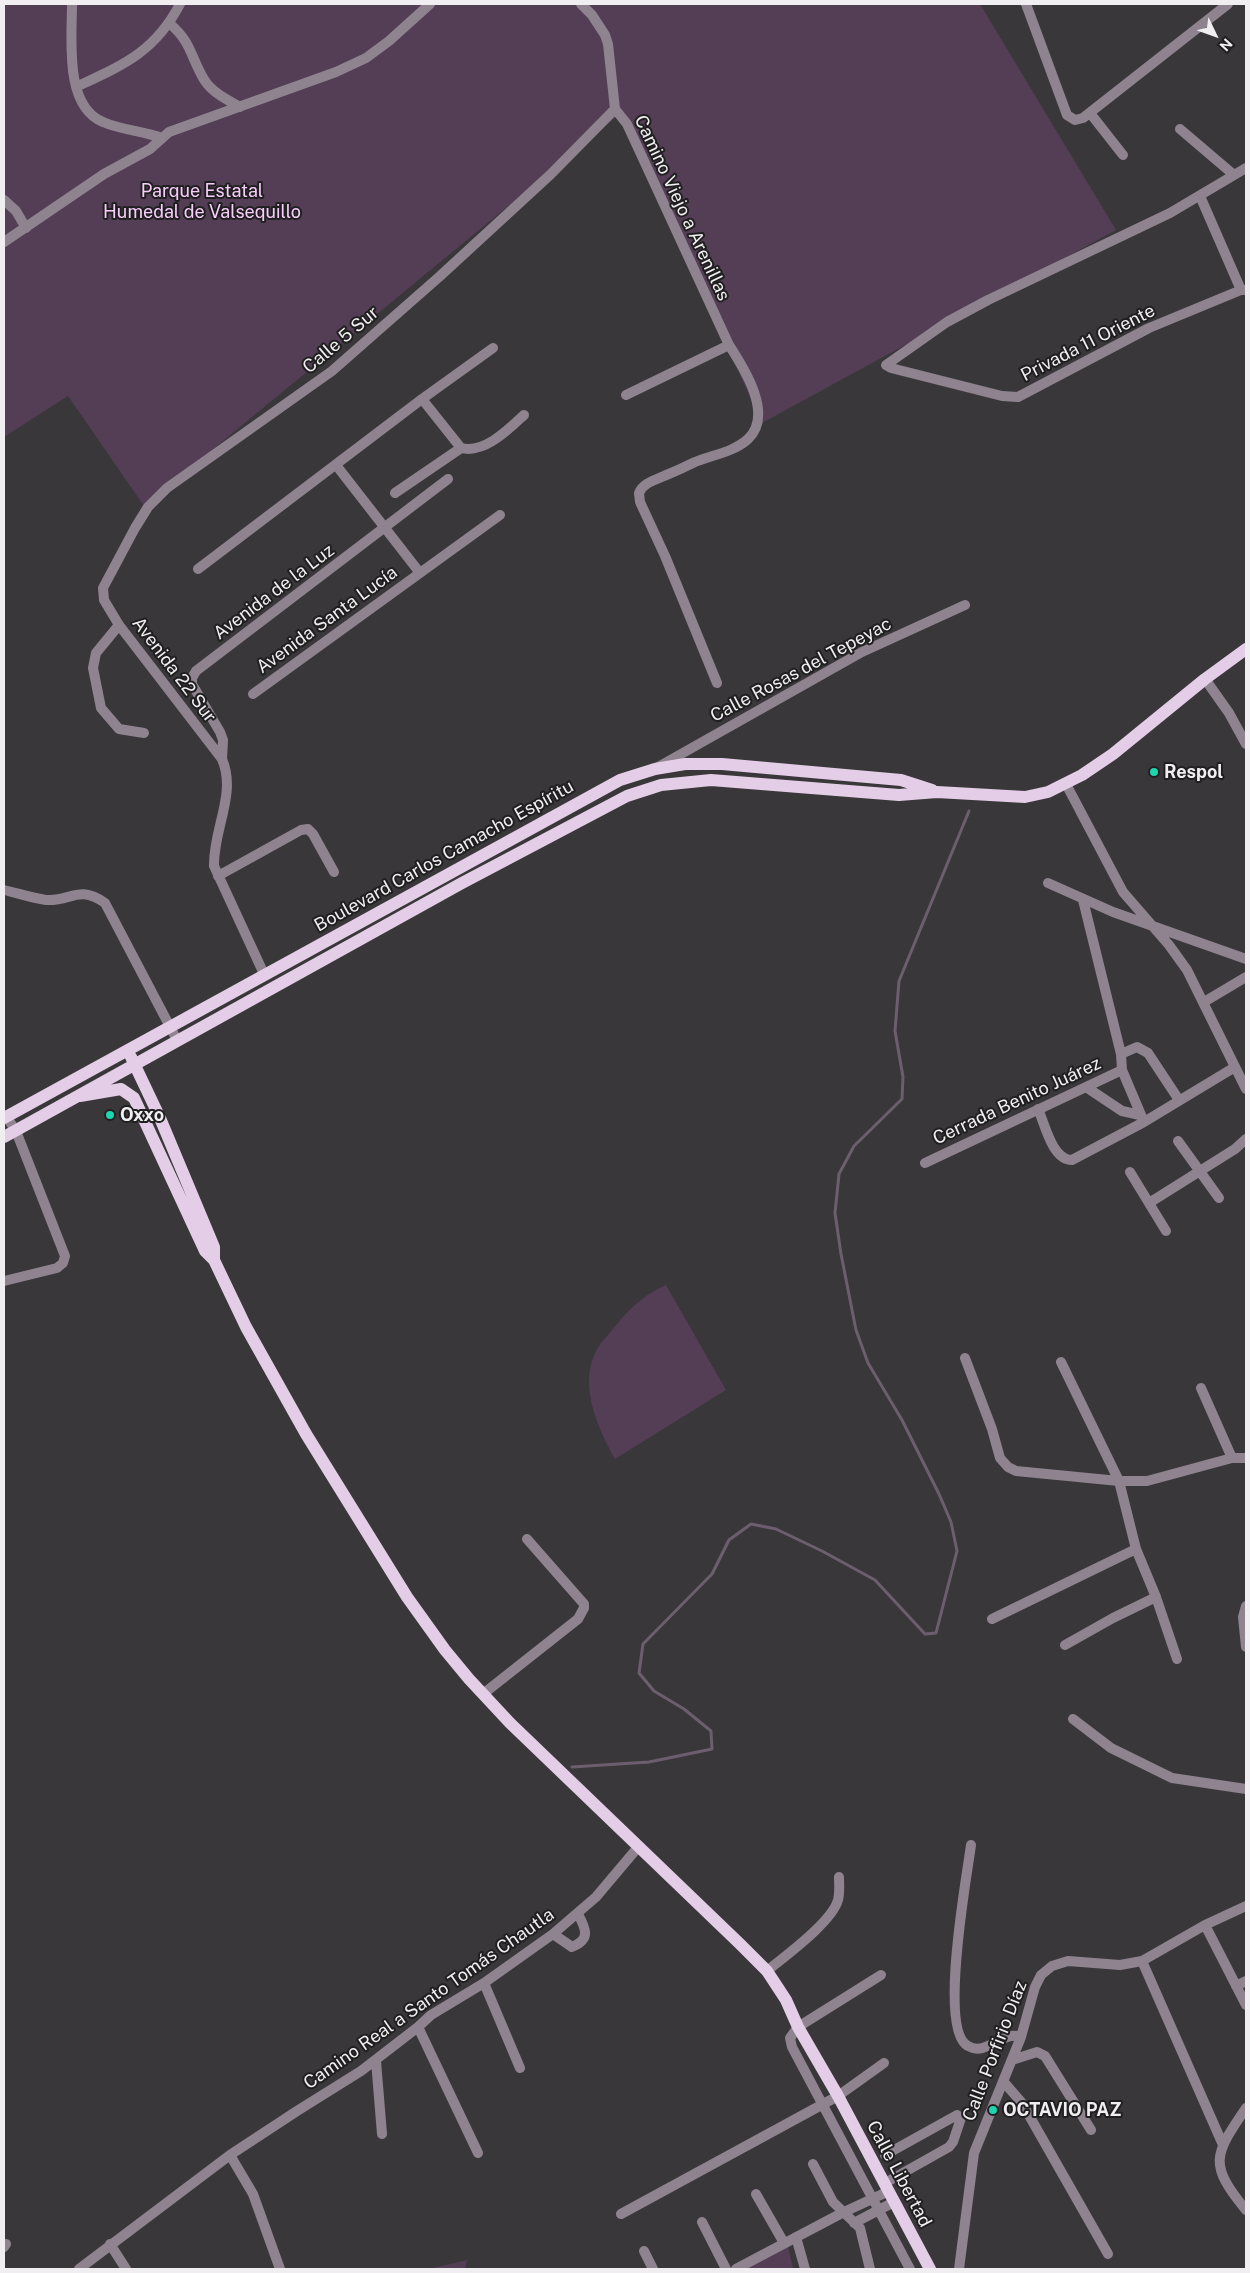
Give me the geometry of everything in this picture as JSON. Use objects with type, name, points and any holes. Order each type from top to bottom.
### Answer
[{"type":"main road","name":"Boulevard Carlos Camacho Espíritu","points":[[4,1137],[560,830],[642,790],[674,783],[711,780],[899,795],[937,792],[1025,797],[1048,792],[1066,784],[1113,754],[1205,679],[1246,649]]},
{"type":"main road","name":"Boulevard Carlos Camacho Espíritu","points":[[5,1117],[620,780],[655,768],[685,764],[722,764],[900,780],[937,792]]},
{"type":"main road","points":[[127,1050],[145,1085],[214,1247],[214,1260]]},
{"type":"main road","points":[[129,1093],[145,1085]]},
{"type":"main road","points":[[80,1096],[121,1089],[134,1098],[205,1251],[214,1260]]},
{"type":"main road","name":"Calle Libertad","points":[[214,1260],[246,1327],[306,1434],[407,1597],[445,1650],[483,1694],[767,1971],[786,2000],[798,2027],[838,2096],[930,2269]]},
{"type":"street","points":[[72,4],[73,62],[80,102],[90,116],[105,123],[162,138]]},
{"type":"street","points":[[76,87],[120,66],[138,55],[170,24],[180,4]]},
{"type":"street","points":[[4,242],[104,174],[150,149],[169,132],[336,72],[366,58],[390,41],[430,4]]},
{"type":"street","name":"Camino Viejo a Arenillas","points":[[580,4],[598,24],[608,44],[615,109],[627,124],[729,346],[746,372],[759,416],[753,433],[744,443],[646,484],[639,493],[640,502],[665,556],[717,683]]},
{"type":"street","points":[[1026,4],[1067,115],[1075,120],[1090,113],[1228,4]]},
{"type":"street","points":[[170,24],[180,32],[189,44],[205,80],[214,91],[240,107]]},
{"type":"street","name":"Calle 5 Sur","points":[[104,600],[103,588],[135,528],[148,507],[167,488],[332,371],[440,277],[551,174],[615,109]]},
{"type":"street","points":[[1090,113],[1123,155]]},
{"type":"street","points":[[1180,128],[1234,175]]},
{"type":"street","points":[[1244,290],[1200,196],[1246,168]]},
{"type":"street","name":"Privada 11 Oriente","points":[[1200,196],[1170,213],[988,300],[947,322],[887,363],[887,366],[1002,396],[1018,397],[1150,328],[1244,290]]},
{"type":"street","points":[[4,200],[16,211],[26,228]]},
{"type":"street","points":[[626,395],[729,346]]},
{"type":"street","points":[[198,569],[422,399],[480,356],[494,348]]},
{"type":"street","points":[[422,399],[461,448],[470,450],[479,448],[507,430],[524,415]]},
{"type":"street","points":[[395,493],[461,448]]},
{"type":"street","points":[[336,464],[420,573]]},
{"type":"street","name":"Avenida de la Luz","points":[[222,759],[223,740],[220,732],[192,684],[192,678],[196,671],[448,479]]},
{"type":"street","name":"Avenida Santa Lucía","points":[[253,694],[500,515]]},
{"type":"street","name":"Avenida 22 Sur","points":[[104,600],[119,626],[222,759]]},
{"type":"street","name":"Calle Rosas del Tepeyac","points":[[655,768],[862,652],[965,605]]},
{"type":"street","points":[[119,626],[96,653],[94,668],[101,708],[118,729],[144,733]]},
{"type":"street","points":[[1205,679],[1229,713],[1246,744]]},
{"type":"street","points":[[222,759],[227,770],[228,788],[214,851],[214,866],[264,974]]},
{"type":"street","points":[[1066,784],[1123,892],[1153,926],[1187,970],[1246,1089]]},
{"type":"street","points":[[218,876],[301,830],[308,829],[313,834],[334,872]]},
{"type":"street","points":[[1048,882],[1083,900],[1246,959]]},
{"type":"street","points":[[4,890],[45,900],[54,900],[83,893],[105,903],[177,1040]]},
{"type":"street","points":[[1083,900],[1121,1054],[1122,1070],[1142,1118]]},
{"type":"street","points":[[1204,1002],[1246,977]]},
{"type":"street","points":[[1121,1054],[1137,1047],[1148,1053],[1179,1100]]},
{"type":"street","points":[[1038,1108],[1057,1152],[1067,1160],[1078,1158],[1142,1118],[1179,1100],[1235,1067]]},
{"type":"street","name":"Cerrada Benito Juárez","points":[[925,1163],[1122,1070]]},
{"type":"street","points":[[1086,1087],[1122,1111],[1142,1118]]},
{"type":"street","points":[[4,1281],[57,1268],[63,1263],[65,1256],[16,1131],[5,1117]]},
{"type":"street","points":[[1149,1203],[1246,1140]]},
{"type":"street","points":[[1178,1141],[1219,1198]]},
{"type":"street","points":[[1130,1172],[1166,1231]]},
{"type":"street","points":[[965,1358],[992,1429],[1000,1458],[1008,1466],[1024,1472],[1119,1482],[1147,1481],[1232,1458],[1246,1458]]},
{"type":"street","points":[[1061,1362],[1119,1482],[1136,1549],[1156,1597],[1176,1659]]},
{"type":"street","points":[[1201,1388],[1232,1458]]},
{"type":"street","points":[[483,1694],[583,1613],[584,1604],[527,1539]]},
{"type":"street","points":[[992,1618],[1136,1549]]},
{"type":"street","points":[[1065,1645],[1156,1597]]},
{"type":"street","points":[[1246,1606],[1242,1617],[1246,1647]]},
{"type":"street","points":[[1073,1718],[1111,1748],[1172,1778],[1246,1790]]},
{"type":"street","points":[[971,1845],[956,1952],[955,2010],[957,2032],[963,2043],[974,2049],[988,2046],[1008,2035],[1021,2037]]},
{"type":"street","name":"Camino Real a Santo Tomás Chautla","points":[[79,2269],[230,2155],[376,2061],[431,2014],[484,1983],[552,1934],[578,1914],[606,1887],[639,1846]]},
{"type":"street","points":[[767,1971],[824,1922],[832,1912],[838,1900],[839,1877]]},
{"type":"street","name":"Calle Porfirio Díaz","points":[[959,2269],[974,2153],[1021,2037],[1035,1986],[1041,1976],[1052,1966],[1077,1961],[1120,1966],[1142,1961],[1205,1925],[1246,1906]]},
{"type":"street","points":[[552,1934],[572,1947],[580,1944],[585,1938],[586,1928],[578,1914]]},
{"type":"street","points":[[1205,1925],[1246,2004]]},
{"type":"street","points":[[1142,1961],[1223,2146]]},
{"type":"street","points":[[881,1975],[798,2027],[790,2038],[792,2047],[910,2269]]},
{"type":"street","points":[[1236,1986],[1246,1981]]},
{"type":"street","points":[[484,1983],[520,2068]]},
{"type":"street","points":[[418,2027],[478,2153]]},
{"type":"street","points":[[1012,2060],[1038,2052],[1045,2056],[1091,2130]]},
{"type":"street","points":[[376,2061],[382,2134]]},
{"type":"street","points":[[621,2214],[838,2096],[884,2063]]},
{"type":"street","points":[[1003,2081],[1022,2103],[1108,2254]]},
{"type":"street","points":[[1246,2108],[1223,2146],[1219,2166],[1221,2175],[1246,2210]]},
{"type":"street","points":[[737,2269],[872,2197],[889,2192],[949,2147],[953,2142],[961,2118],[958,2115],[885,2155]]},
{"type":"street","points":[[230,2155],[253,2194],[280,2269]]},
{"type":"street","points":[[812,2164],[833,2202],[854,2223],[862,2236],[870,2269]]},
{"type":"street","points":[[854,2223],[880,2210],[889,2192]]},
{"type":"street","points":[[756,2194],[784,2243]]},
{"type":"street","points":[[702,2222],[726,2269]]},
{"type":"street","points":[[796,2238],[805,2269]]},
{"type":"street","points":[[110,2244],[126,2269]]},
{"type":"street","points":[[644,2251],[653,2269]]},
{"type":"green space","name":"Parque Estatal Humedal de Valsequillo","points":[[4,4],[980,4],[1116,230],[762,423],[620,114],[144,506],[68,396],[4,437]]},
{"type":"green space","points":[[666,1285],[726,1390],[615,1459],[602,1432],[592,1402],[589,1387],[593,1357],[601,1343],[631,1309],[643,1298]]},
{"type":"green space","points":[[788,2247],[793,2268],[745,2269]]},
{"type":"green space","points":[[467,2260],[465,2269],[429,2269]]},
{"type":"waterway","points":[[572,1767],[649,1762],[712,1749],[711,1731],[684,1709],[654,1691],[639,1673],[643,1644],[712,1574],[729,1540],[751,1524],[776,1529],[822,1551],[875,1580],[925,1634],[936,1633],[957,1551],[951,1522],[902,1420],[868,1363],[856,1330],[835,1213],[839,1174],[854,1146],[902,1099],[903,1077],[895,1031],[899,981],[969,811]]},
{"type":"place","name":"Respol","points":[[1154,772]]},
{"type":"place","name":"Oxxo","points":[[110,1115]]},
{"type":"place","name":"OCTAVIO PAZ","points":[[993,2110]]}]
